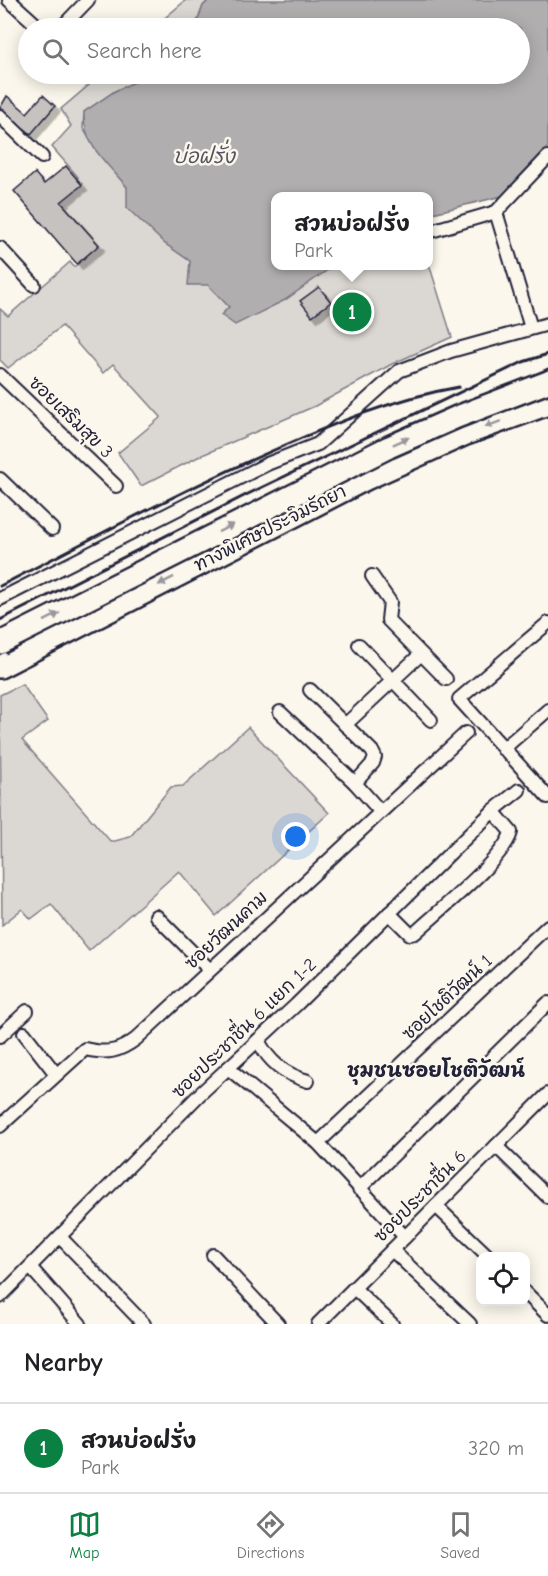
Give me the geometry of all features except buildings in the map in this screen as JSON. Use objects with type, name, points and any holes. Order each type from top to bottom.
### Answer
[{"type":"highway","name":"ทางพิเศษประจิมรัถยา","points":[[0,643],[389,447],[457,417],[548,382]]},
{"type":"highway","name":"ทางพิเศษประจิมรัถยา","points":[[0,667],[366,479],[466,434],[548,404]]},
{"type":"street","points":[[9,0],[29,18]]},
{"type":"street","points":[[71,18],[88,0]]},
{"type":"street","points":[[0,116],[42,157]]},
{"type":"street","points":[[433,231],[496,212],[545,165]]},
{"type":"street","points":[[496,212],[531,328]]},
{"type":"street","points":[[0,248],[34,285]]},
{"type":"street","points":[[0,599],[267,465],[318,444],[399,371],[451,351],[548,324]]},
{"type":"street","name":"ซอยเสริมสุข 3","points":[[0,375],[116,486]]},
{"type":"street","points":[[0,479],[52,529]]},
{"type":"street","points":[[372,576],[390,602],[388,620],[446,679]]},
{"type":"street","points":[[548,622],[459,697],[460,702],[548,797]]},
{"type":"street","points":[[358,645],[431,720]]},
{"type":"street","points":[[345,724],[421,654]]},
{"type":"street","points":[[310,690],[375,757],[373,763],[355,783]]},
{"type":"street","points":[[503,749],[548,710]]},
{"type":"street","points":[[280,712],[380,810]]},
{"type":"street","name":"ซอยวัฒนคาม","points":[[0,1126],[85,1049],[111,1052],[121,1050],[466,733]]},
{"type":"street","name":"ซอยประชาชื่น 6 แยก 1-2","points":[[0,1297],[31,1268],[87,1206],[134,1164],[228,1068],[493,811],[519,790]]},
{"type":"street","points":[[389,913],[412,934],[498,856],[510,840],[511,831],[493,811]]},
{"type":"street","points":[[156,916],[210,970]]},
{"type":"street","name":"ซอยโชติวัฒน์ 1","points":[[318,1143],[548,926]]},
{"type":"street","points":[[359,1189],[548,1003]]},
{"type":"street","points":[[0,1036],[27,1011]]},
{"type":"street","points":[[24,1033],[56,1074]]},
{"type":"street","points":[[258,1040],[266,1056],[275,1065],[308,1081]]},
{"type":"street","points":[[228,1068],[318,1143],[405,1237]]},
{"type":"street","name":"ซอยประชาชื่น 6","points":[[318,1324],[548,1094]]},
{"type":"street","points":[[496,1146],[548,1197]]},
{"type":"street","points":[[436,1206],[483,1252]]},
{"type":"street","points":[[60,1237],[144,1324]]},
{"type":"street","points":[[392,1250],[470,1324]]},
{"type":"street","points":[[213,1255],[278,1324]]},
{"type":"street","points":[[31,1268],[80,1324]]},
{"type":"street","points":[[354,1287],[392,1324]]},
{"type":"street","points":[[530,1298],[548,1315]]},
{"type":"shaded area","points":[[186,0],[209,0],[203,6],[199,18],[165,18]]},
{"type":"shaded area","points":[[90,84],[130,84],[115,91],[84,112],[83,128],[95,149],[127,187],[164,243],[190,261],[229,307],[221,316],[324,270],[431,270],[452,337],[392,364],[315,406],[200,456],[141,486],[118,453],[161,417],[113,364],[103,373],[62,326],[8,368],[0,360],[0,309],[8,316],[70,262],[74,267],[93,250],[53,204],[78,177],[52,147],[71,126],[61,109]]},
{"type":"shaded area","points":[[22,684],[48,721],[22,740],[111,842],[130,837],[171,787],[183,786],[248,727],[329,813],[216,916],[179,871],[89,951],[51,904],[31,919],[22,909],[2,925],[0,695]]},
{"type":"water","name":"บ่อฝรั่ง","points":[[209,0],[548,0],[548,147],[502,196],[433,213],[433,192],[271,192],[271,270],[327,270],[285,300],[235,325],[221,315],[229,307],[208,285],[188,285],[190,261],[164,243],[127,208],[127,187],[92,144],[84,123],[84,112],[115,91],[130,84],[530,84],[530,18],[199,18],[203,6]]},
{"type":"railway","points":[[0,620],[248,494],[523,362],[548,354]]},
{"type":"railway","points":[[0,631],[199,531],[283,492],[399,443],[548,369]]},
{"type":"railway","points":[[0,586],[170,499],[296,440],[388,405],[459,387]]},
{"type":"place","name":"สวนบ่อฝรั่ง","points":[[352,312]]},
{"type":"district","name":"ชุมชนซอยโชติวัฒน์","points":[[436,1070]]}]
